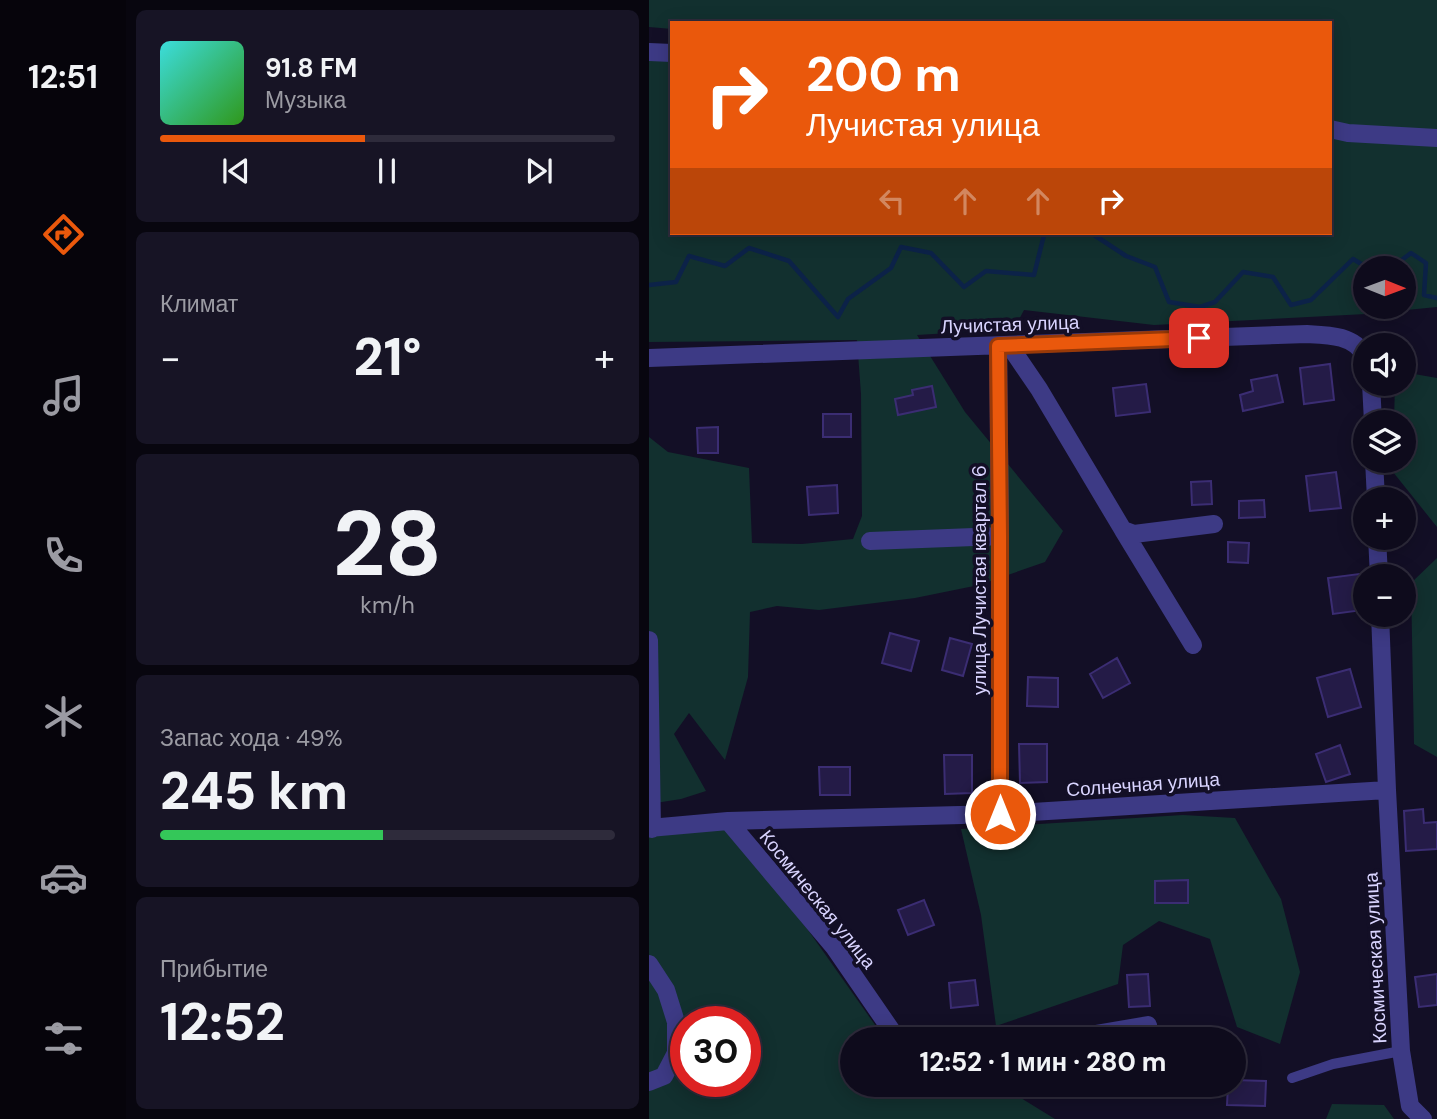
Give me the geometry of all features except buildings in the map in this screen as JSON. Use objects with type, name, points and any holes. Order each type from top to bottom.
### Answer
[{"type":"street","points":[[649,52],[670,53]]},
{"type":"street","points":[[1332,129],[1348,133],[1437,138]]},
{"type":"street","name":"Лучистая улица","points":[[649,358],[1307,334],[1330,335],[1353,344]]},
{"type":"street","points":[[1003,346],[1039,389],[1193,645]]},
{"type":"street","name":"улица Лучистая квартал 6","points":[[1000,814],[1003,346]]},
{"type":"street","points":[[1123,530],[1134,534],[1214,524]]},
{"type":"street","points":[[870,541],[1000,536]]},
{"type":"street","points":[[1381,627],[1387,790]]},
{"type":"street","points":[[649,640],[650,829]]},
{"type":"street","name":"Солнечная улица","points":[[650,829],[728,821],[1000,814],[1387,790]]},
{"type":"street","name":"Космическая улица","points":[[1387,790],[1401,1051],[1410,1105],[1423,1119]]},
{"type":"street","name":"Космическая улица","points":[[728,821],[834,947],[889,1027]]},
{"type":"street","points":[[649,964],[666,990],[673,1011],[676,1022],[676,1053],[664,1076],[649,1082]]},
{"type":"street","points":[[1136,1027],[1148,1025]]},
{"type":"lane","points":[[1292,1078],[1333,1064],[1401,1051]]},
{"type":"green space","points":[[649,0],[1437,0],[1437,307],[1416,309],[1416,256],[1353,256],[1353,315],[1154,325],[1024,310],[1014,329],[917,335],[965,412],[1063,531],[1045,562],[979,585],[915,598],[819,610],[777,606],[750,612],[748,677],[725,760],[689,713],[674,734],[706,791],[681,799],[649,804],[649,437],[668,452],[749,468],[752,543],[802,544],[853,539],[862,516],[861,394],[857,340],[649,342],[649,58],[670,59],[670,235],[1332,235],[1332,21],[670,21],[670,29],[649,27]]},
{"type":"green space","points":[[1416,374],[1437,378],[1437,527],[1416,501],[1416,487],[1405,487],[1394,473],[1416,473],[1416,410],[1394,410],[1395,396],[1416,396]]},
{"type":"green space","points":[[1437,558],[1437,757],[1414,744],[1412,627],[1416,627],[1416,578]]},
{"type":"green space","points":[[1183,815],[1235,818],[1281,899],[1300,972],[1280,1044],[1246,1031],[1246,1027],[1237,1027],[1210,939],[1159,921],[1123,945],[1118,984],[996,1026],[981,915],[961,829]]},
{"type":"green space","points":[[727,829],[808,930],[877,1027],[840,1027],[840,1097],[1019,1097],[1055,1119],[649,1119],[649,830]]},
{"type":"green space","points":[[1332,1104],[1384,1105],[1394,1119],[1326,1119]]},
{"type":"waterway","points":[[649,285],[676,282],[689,256],[725,266],[749,248],[789,261],[838,317],[848,299],[891,268],[901,247],[931,253],[964,287],[986,271],[1034,275],[1044,235]]},
{"type":"waterway","points":[[1094,235],[1126,256],[1155,267],[1169,302],[1200,307],[1215,302],[1243,272],[1273,277],[1291,305],[1311,300],[1353,259]]},
{"type":"waterway","points":[[1407,256],[1411,253],[1416,256]]},
{"type":"waterway","points":[[1416,256],[1426,263],[1424,295],[1437,298]]},
{"type":"route","points":[[1000,814],[998,346],[1199,338]]}]
